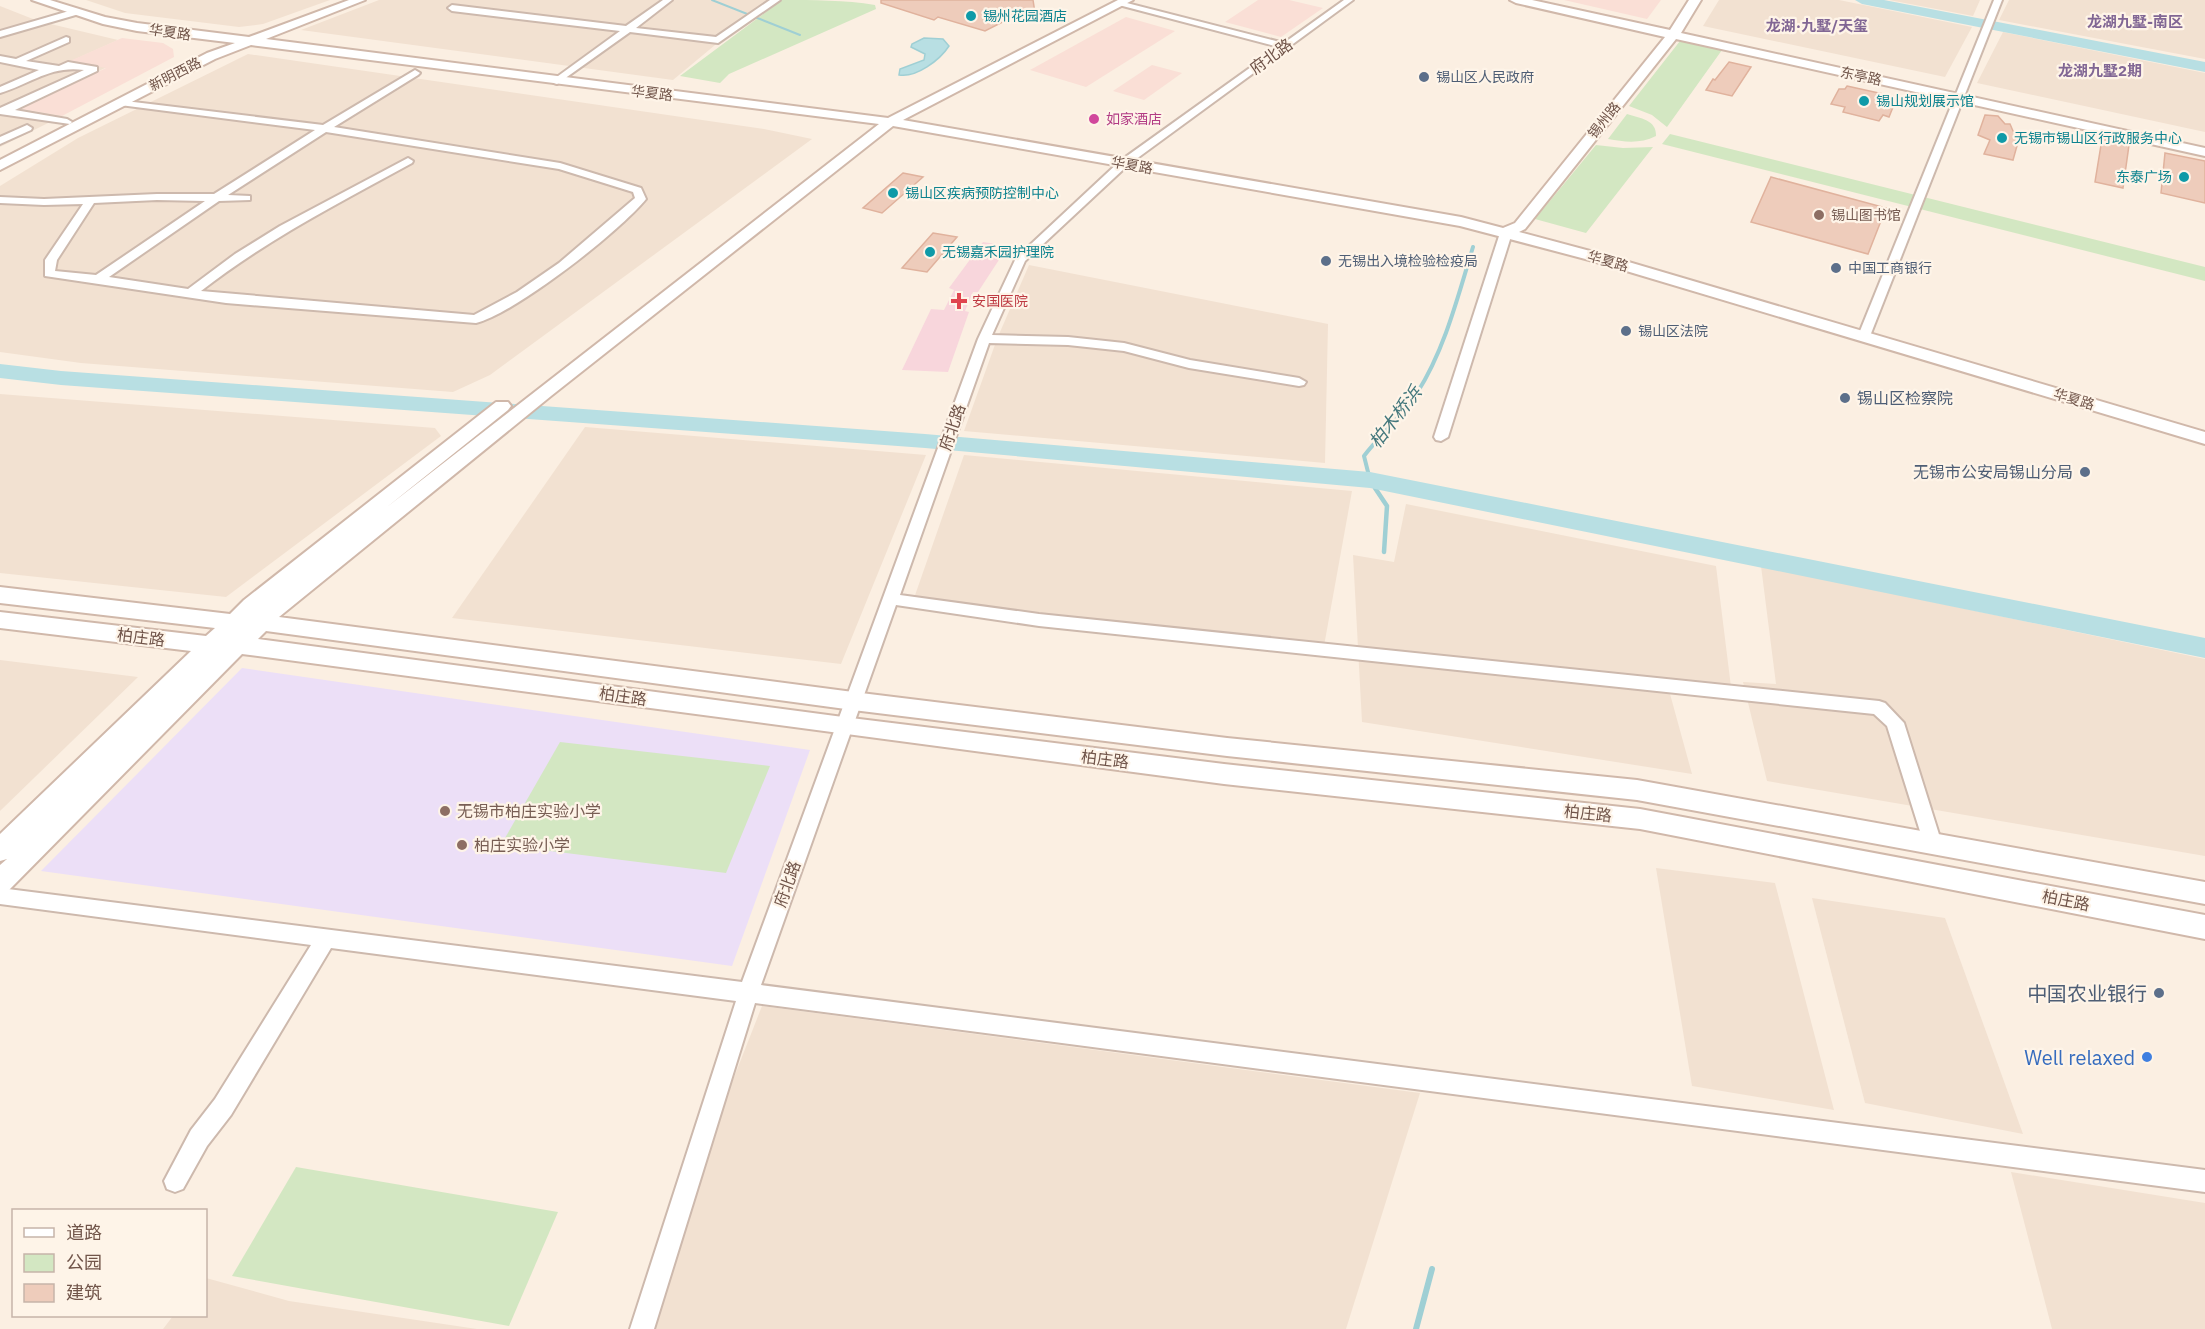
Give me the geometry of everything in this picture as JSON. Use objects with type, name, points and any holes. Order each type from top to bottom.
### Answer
[{"type":"street","name":"华夏路","points":[[38,0],[137,27],[248,38],[885,118],[1128,160],[1461,222],[1511,227],[1599,258],[2205,425]]},
{"type":"street","name":"华夏路","points":[[64,0],[148,22],[248,38]]},
{"type":"street","name":"新明西路","points":[[0,166],[120,102],[248,38],[345,0]]},
{"type":"street","name":"新明西路","points":[[0,157],[193,58],[359,0]]},
{"type":"street","points":[[561,78],[668,0]]},
{"type":"street","points":[[452,8],[718,40],[776,0]]},
{"type":"street","points":[[617,317],[885,118],[1103,0]]},
{"type":"street","name":"府北路","points":[[642,1329],[748,991],[954,419],[984,339],[1020,260],[1128,160],[1349,0]]},
{"type":"street","name":"东亭路","points":[[1516,0],[1669,31]]},
{"type":"street","name":"东亭路","points":[[1537,0],[1960,95],[2205,146]]},
{"type":"street","name":"锡州路","points":[[1669,31],[1684,0]]},
{"type":"street","name":"锡州路","points":[[1441,437],[1511,227],[1695,0]]},
{"type":"street","points":[[1866,332],[1998,0]]},
{"type":"street","points":[[0,882],[278,605],[885,118],[1123,2],[1286,46]]},
{"type":"street","points":[[0,34],[76,12]]},
{"type":"street","points":[[0,69],[66,40]]},
{"type":"street","points":[[0,59],[50,68],[60,69],[68,65],[94,69],[2,111]]},
{"type":"street","points":[[0,90],[50,68]]},
{"type":"street","points":[[98,279],[322,128],[415,73]]},
{"type":"street","name":"东亭路","points":[[1960,95],[2205,152]]},
{"type":"street","points":[[91,200],[51,260],[50,274],[98,279],[226,299],[476,319],[496,310],[561,268],[586,249],[641,199],[637,190],[560,166],[322,128],[120,102]]},
{"type":"street","points":[[2,111],[67,122]]},
{"type":"street","points":[[8,122],[23,115]]},
{"type":"street","points":[[0,141],[27,128]]},
{"type":"street","points":[[190,293],[239,256],[284,228],[408,161]]},
{"type":"street","points":[[0,200],[44,202],[157,197],[246,198]]},
{"type":"street","name":"华夏路","points":[[1866,332],[2205,438]]},
{"type":"street","points":[[984,339],[1068,341],[1124,347],[1189,364],[1299,382]]},
{"type":"street","points":[[0,850],[252,605],[522,390]]},
{"type":"street","name":"柏庄路","points":[[0,595],[235,622],[260,622],[1227,747],[1637,790],[2205,893]]},
{"type":"street","points":[[890,599],[1039,620],[1879,708],[1895,723],[1933,844]]},
{"type":"street","name":"柏庄路","points":[[0,620],[210,645],[261,647],[843,726],[1224,774],[1640,819],[2205,927]]},
{"type":"street","points":[[0,896],[2205,1180]]},
{"type":"street","points":[[175,1181],[199,1138],[223,1107],[327,937]]},
{"type":"shaded area","points":[[86,0],[330,0],[263,24],[239,27],[125,13]]},
{"type":"shaded area","points":[[379,0],[769,0],[673,80],[301,30]]},
{"type":"shaded area","points":[[1258,0],[1289,0],[1323,8],[1281,37],[1225,22]]},
{"type":"shaded area","points":[[1564,0],[1661,0],[1647,19]]},
{"type":"shaded area","name":"龙湖·九墅/天玺","points":[[1719,0],[1839,0],[1972,27],[1945,77],[1703,26]]},
{"type":"shaded area","points":[[1889,0],[1980,0],[1973,16]]},
{"type":"shaded area","name":"龙湖九墅-南区","points":[[2009,0],[2205,0],[2205,59],[1999,20]]},
{"type":"shaded area","points":[[0,6],[38,21],[118,40],[71,61],[107,67],[22,109],[62,116],[0,147]]},
{"type":"shaded area","points":[[1126,17],[1175,31],[1086,87],[1030,70]]},
{"type":"shaded area","points":[[2003,32],[2205,73],[2205,132],[1977,83]]},
{"type":"shaded area","points":[[122,38],[163,43],[173,49],[174,57],[62,116],[21,109],[106,68],[70,61]]},
{"type":"shaded area","points":[[248,54],[764,129],[812,139],[490,375],[453,392],[81,363],[0,352],[0,186],[78,138]]},
{"type":"shaded area","points":[[1152,65],[1182,73],[1144,100],[1113,91]]},
{"type":"shaded area","name":"安国医院","points":[[983,242],[1008,246],[978,292],[973,292],[965,311],[969,312],[948,372],[902,370],[931,309],[944,310],[954,290],[949,288]]},
{"type":"shaded area","points":[[1029,265],[1328,324],[1325,463],[964,431],[997,339]]},
{"type":"shaded area","points":[[0,394],[435,428],[441,436],[226,597],[0,573]]},
{"type":"shaded area","points":[[585,427],[926,455],[841,664],[452,618]]},
{"type":"shaded area","points":[[964,455],[1352,491],[1324,646],[913,601]]},
{"type":"shaded area","points":[[1406,504],[1716,566],[1731,687],[1667,683],[1692,774],[1362,722],[1353,555],[1394,562]]},
{"type":"shaded area","points":[[1761,566],[2205,659],[2205,856],[1767,781],[1743,682],[1776,684]]},
{"type":"shaded area","points":[[0,660],[138,677],[0,811]]},
{"type":"shaded area","name":"无锡市柏庄实验小学","points":[[242,668],[810,750],[732,966],[41,871]]},
{"type":"shaded area","points":[[1656,868],[1775,883],[1834,1110],[1692,1086]]},
{"type":"shaded area","points":[[1812,898],[1945,918],[2023,1134],[1865,1103]]},
{"type":"shaded area","points":[[762,1006],[1420,1093],[1346,1329],[635,1329]]},
{"type":"shaded area","points":[[2011,1172],[2205,1203],[2205,1329],[2052,1329]]},
{"type":"shaded area","points":[[207,1278],[289,1301],[477,1329],[163,1329],[172,1317],[207,1317]]},
{"type":"green space","points":[[782,0],[852,2],[875,5],[876,9],[729,74],[720,83],[680,76]]},
{"type":"green space","points":[[1680,41],[1722,50],[1667,127],[1652,115],[1629,106]]},
{"type":"green space","points":[[1627,114],[1651,123],[1656,136],[1632,142],[1608,139]]},
{"type":"green space","points":[[1670,134],[2205,267],[2205,281],[1662,144]]},
{"type":"green space","points":[[1596,145],[1623,148],[1653,147],[1586,233],[1535,219]]},
{"type":"green space","points":[[560,742],[770,766],[726,873],[501,845]]},
{"type":"green space","points":[[296,1167],[558,1212],[509,1326],[232,1276]]},
{"type":"water","points":[[924,38],[943,39],[949,46],[927,67],[913,74],[899,75],[900,69],[924,60],[925,54],[911,47],[912,44]]},
{"type":"building","name":"锡州花园酒店","points":[[881,0],[1033,0],[1035,13],[1022,12],[985,31],[938,17],[934,20],[881,3]]},
{"type":"building","points":[[1729,62],[1751,67],[1732,96],[1706,90],[1713,79],[1715,80]]},
{"type":"building","name":"锡山规划展示馆","points":[[1847,86],[1897,97],[1889,117],[1883,115],[1879,121],[1843,112],[1845,107],[1831,104],[1839,89],[1845,89]]},
{"type":"building","name":"无锡市锡山区行政服务中心","points":[[1985,115],[1998,116],[2005,124],[2010,124],[2016,135],[2020,135],[2013,160],[1984,154],[1990,140],[1978,135]]},
{"type":"building","points":[[2102,139],[2129,145],[2123,188],[2095,182]]},
{"type":"building","name":"东泰广场","points":[[2165,153],[2205,161],[2205,203],[2161,193]]},
{"type":"building","name":"锡山区疾病预防控制中心","points":[[903,173],[923,177],[882,213],[863,208]]},
{"type":"building","name":"锡山图书馆","points":[[1771,177],[1886,208],[1868,254],[1751,222]]},
{"type":"building","name":"无锡嘉禾园护理院","points":[[933,233],[957,237],[927,272],[902,268]]},
{"type":"waterway","points":[[712,0],[800,35]]},
{"type":"waterway","points":[[1862,0],[2205,67]]},
{"type":"waterway","name":"柏木桥浜","points":[[1376,489],[1370,480],[1364,456],[1411,401],[1427,376],[1450,322],[1473,247]]},
{"type":"waterway","points":[[0,371],[61,378],[925,441],[1370,480],[2205,648]]},
{"type":"waterway","name":"柏木桥浜","points":[[1375,488],[1387,506],[1384,552]]},
{"type":"waterway","points":[[1416,1329],[1432,1269]]},
{"type":"place","name":"锡州花园酒店","points":[[971,16]]},
{"type":"place","name":"锡山区人民政府","points":[[1424,77]]},
{"type":"place","name":"锡山规划展示馆","points":[[1864,101]]},
{"type":"place","name":"如家酒店","points":[[1094,119]]},
{"type":"place","name":"无锡市锡山区行政服务中心","points":[[2002,138]]},
{"type":"place","name":"东泰广场","points":[[2184,177]]},
{"type":"place","name":"锡山区疾病预防控制中心","points":[[893,193]]},
{"type":"place","name":"锡山图书馆","points":[[1819,215]]},
{"type":"place","name":"无锡嘉禾园护理院","points":[[930,252]]},
{"type":"place","name":"无锡出入境检验检疫局","points":[[1326,261]]},
{"type":"place","name":"中国工商银行","points":[[1836,268]]},
{"type":"place","name":"安国医院","points":[[959,301]]},
{"type":"place","name":"锡山区法院","points":[[1626,331]]},
{"type":"place","name":"锡山区检察院","points":[[1845,398]]},
{"type":"place","name":"无锡市公安局锡山分局","points":[[2085,472]]},
{"type":"place","name":"无锡市柏庄实验小学","points":[[445,811]]},
{"type":"place","name":"柏庄实验小学","points":[[462,845]]},
{"type":"place","name":"中国农业银行","points":[[2159,993]]},
{"type":"place","name":"Well relaxed","points":[[2147,1057]]},
{"type":"district","name":"龙湖九墅-南区","points":[[2135,21]]},
{"type":"district","name":"龙湖·九墅/天玺","points":[[1817,25]]},
{"type":"district","name":"龙湖九墅2期","points":[[2100,70]]}]
